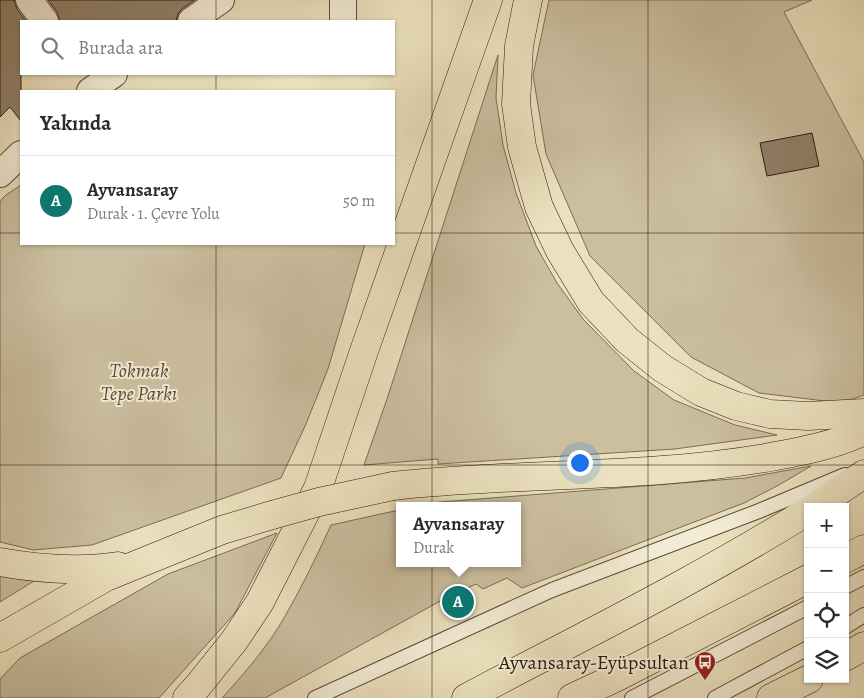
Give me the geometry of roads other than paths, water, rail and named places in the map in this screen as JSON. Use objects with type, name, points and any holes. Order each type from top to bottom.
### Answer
[{"type":"highway","points":[[186,698],[234,641],[260,602],[318,488],[488,0]]},
{"type":"highway","points":[[528,0],[519,46],[516,104],[522,147],[539,207],[560,251],[591,302],[627,340],[662,368],[701,392],[736,406],[770,414],[808,416],[864,413]]},
{"type":"highway","points":[[0,638],[106,577],[136,563],[222,530],[319,502],[393,486],[488,478],[687,469],[811,449],[864,432]]},
{"type":"highway","points":[[821,503],[864,474]]},
{"type":"highway","points":[[466,698],[677,588],[804,513]]},
{"type":"highway","points":[[849,557],[864,549]]},
{"type":"highway","points":[[0,562],[49,568],[80,569],[106,568],[136,563]]},
{"type":"highway","points":[[572,698],[804,582]]},
{"type":"highway","points":[[849,655],[864,646]]},
{"type":"highway","points":[[772,698],[804,682]]},
{"type":"street","points":[[29,0],[44,20]]},
{"type":"street","points":[[191,20],[221,0]]},
{"type":"street","points":[[343,0],[343,20]]},
{"type":"street","points":[[0,174],[20,155]]},
{"type":"lane","points":[[315,698],[552,590],[759,511],[864,466]]},
{"type":"lane","points":[[849,585],[864,577]]},
{"type":"lane","points":[[632,698],[804,609]]},
{"type":"lane","points":[[849,624],[864,615]]},
{"type":"lane","points":[[715,698],[804,650]]},
{"type":"place","name":"Ayvansaray","points":[[458,602]]},
{"type":"place","name":"Ayvansaray-Eyüpsultan","points":[[705,681]]},
{"type":"park label","name":"Tokmak Tepe Parkı","points":[[139,382]]}]
